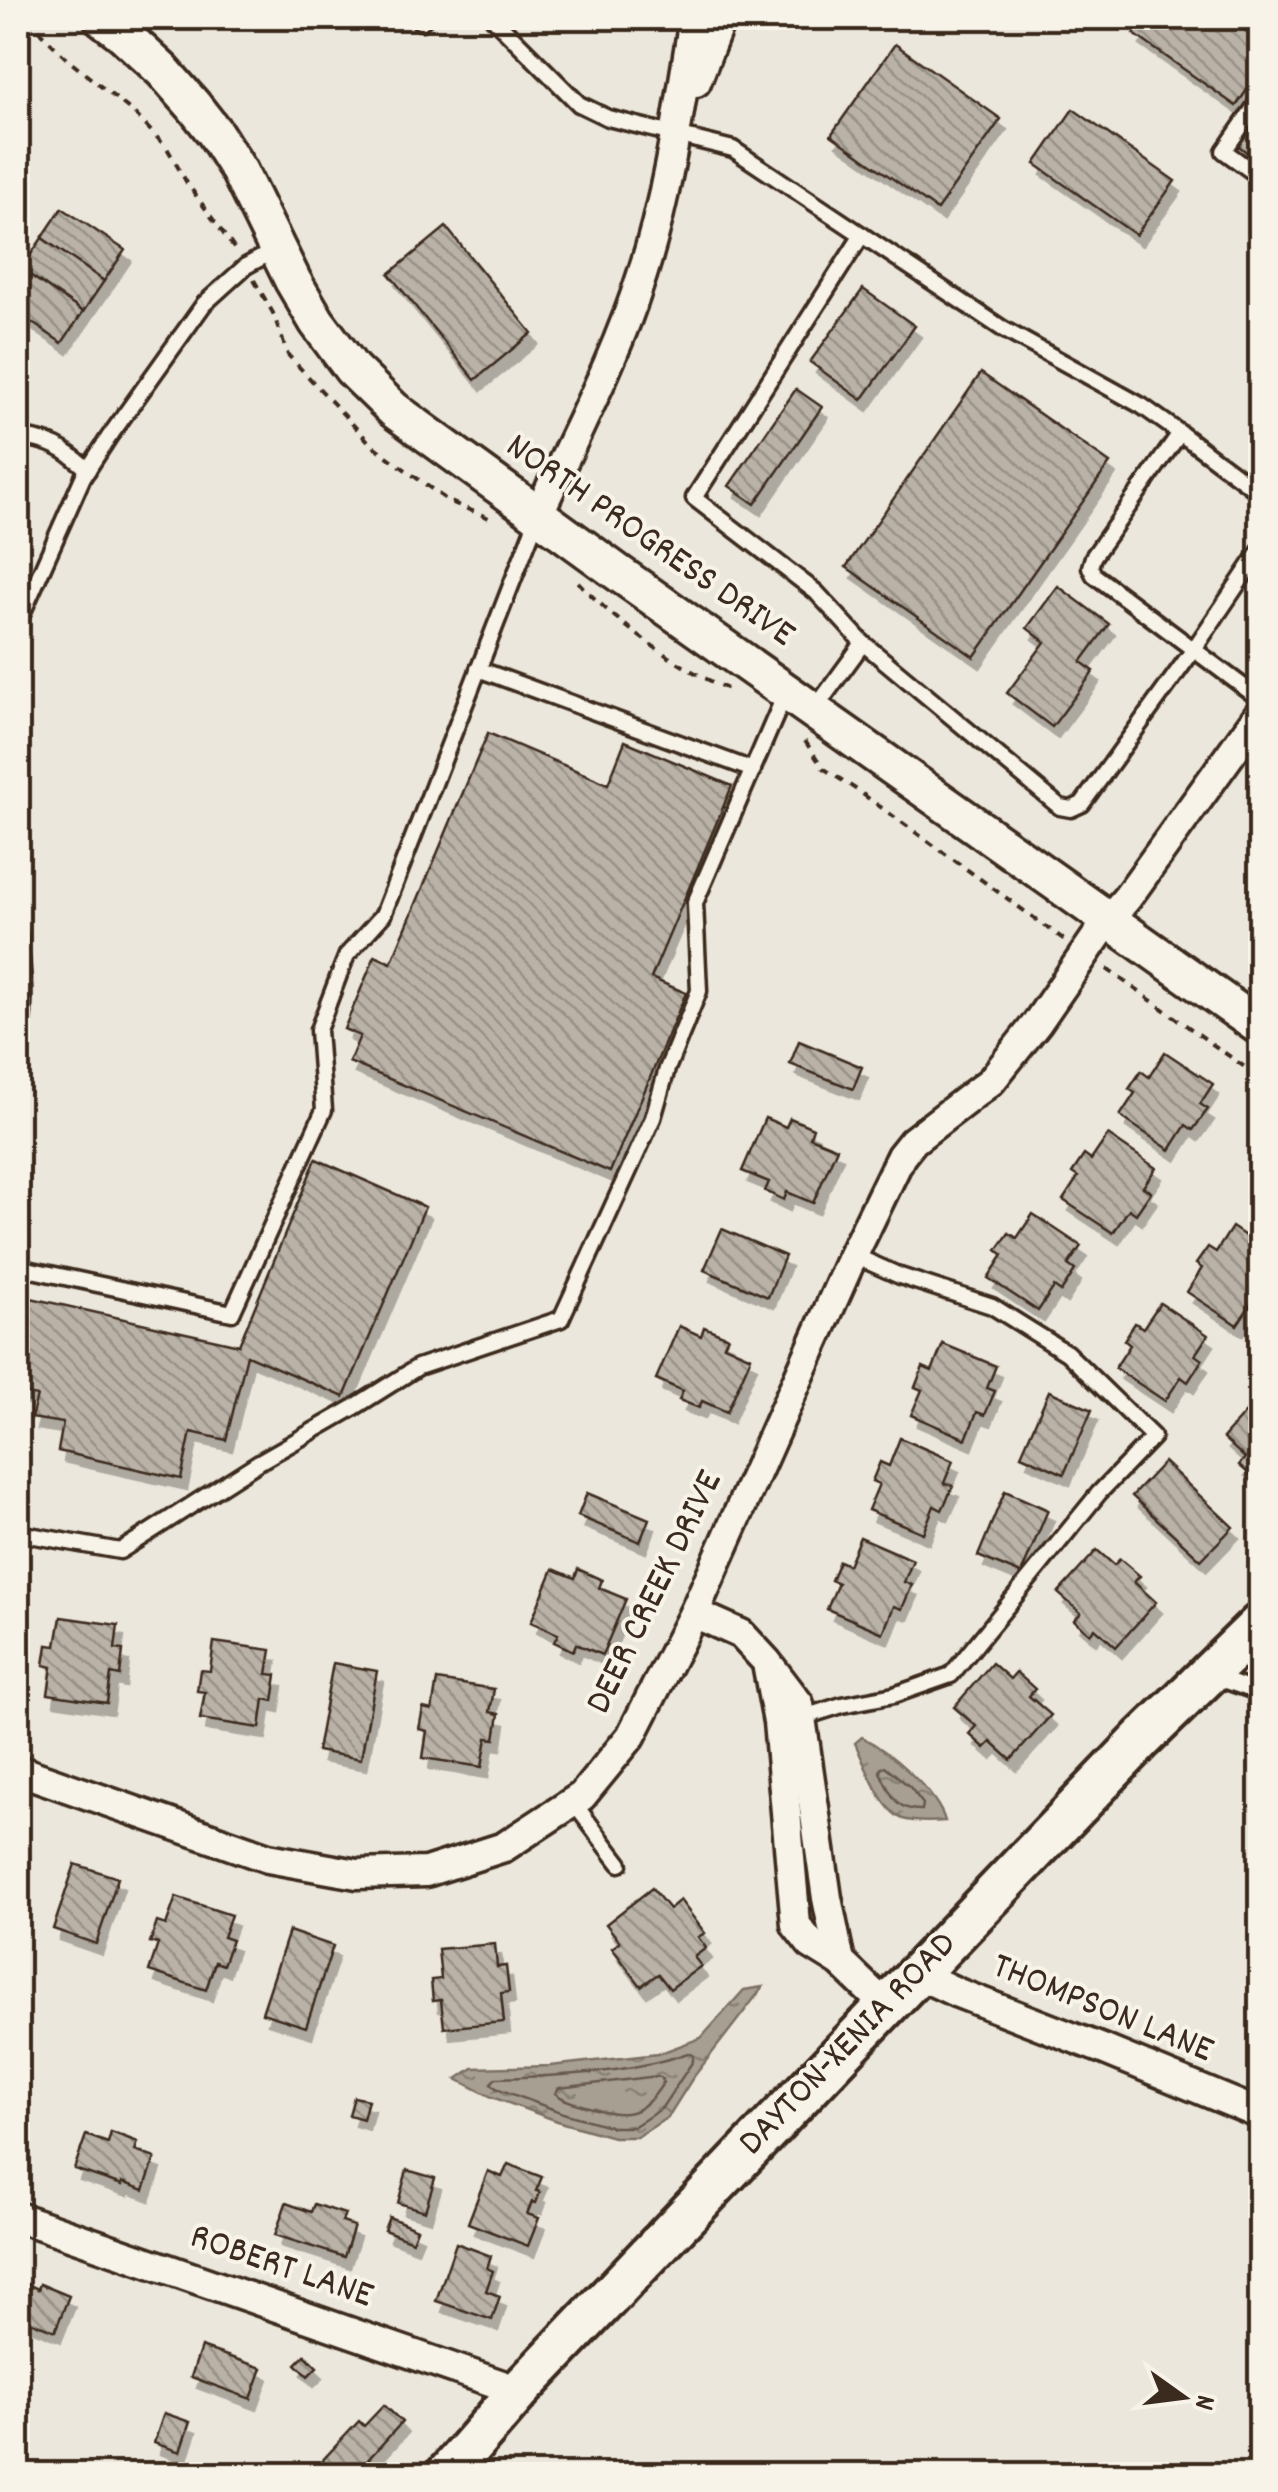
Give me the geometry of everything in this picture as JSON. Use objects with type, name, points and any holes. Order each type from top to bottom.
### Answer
[{"type":"main road","name":"DAYTON-XENIA ROAD","points":[[453,2473],[519,2391],[916,1974],[1260,1624]]},
{"type":"street","name":"NORTH PROGRESS DRIVE","points":[[102,18],[124,34],[193,104],[239,171],[317,322],[372,390],[422,432],[1260,1027]]},
{"type":"street","points":[[538,515],[619,338],[642,275],[664,199],[694,18]]},
{"type":"street","points":[[676,135],[721,18]]},
{"type":"street","name":"DEER CREEK DRIVE","points":[[18,1770],[268,1858],[357,1874],[426,1872],[504,1847],[582,1796],[631,1736],[694,1613],[902,1156],[913,1141],[992,1081],[1260,713]]},
{"type":"street","points":[[694,1613],[741,1634],[799,1704],[789,1720],[840,1962],[886,2006]]},
{"type":"street","name":"THOMPSON LANE","points":[[916,1974],[1260,2114]]},
{"type":"street","name":"ROBERT LANE","points":[[18,2217],[519,2391]]},
{"type":"lane","points":[[417,18],[421,22],[425,18]]},
{"type":"lane","points":[[501,20],[579,104],[608,118],[733,150],[1004,329],[1142,406],[1260,493]]},
{"type":"lane","points":[[1260,99],[1224,151],[1260,177]]},
{"type":"lane","points":[[862,235],[694,498],[816,592],[863,643],[1060,807],[1071,809],[1082,804],[1260,551]]},
{"type":"lane","points":[[18,623],[88,470],[204,304],[246,266],[278,249]]},
{"type":"lane","points":[[1180,433],[1092,557],[1090,567],[1094,575],[1260,699]]},
{"type":"lane","points":[[18,439],[34,437],[47,442],[88,470]]},
{"type":"lane","points":[[18,1268],[232,1313],[324,1110],[318,1030],[347,956],[383,915],[538,515]]},
{"type":"lane","points":[[18,1532],[120,1552],[212,1491],[418,1367],[562,1320],[653,1118],[667,1070],[700,991],[695,903],[753,770],[800,701],[863,643]]},
{"type":"lane","points":[[478,669],[753,770]]},
{"type":"lane","points":[[18,933],[24,979],[18,1048]]},
{"type":"lane","points":[[789,1720],[894,1696],[951,1676],[1099,1492],[1153,1438],[1067,1352],[992,1306],[900,1276],[854,1255]]},
{"type":"lane","points":[[1207,1674],[1260,1694]]},
{"type":"lane","points":[[572,1802],[620,1864]]},
{"type":"water","points":[[862,1737],[911,1773],[945,1821],[903,1819],[888,1807],[855,1743]]},
{"type":"water","points":[[763,1987],[692,2079],[668,2117],[637,2137],[613,2137],[563,2123],[492,2097],[457,2079],[473,2068],[550,2066],[658,2054],[701,2038],[744,1990]]},
{"type":"building","points":[[1146,18],[1227,18],[1260,41],[1260,71],[1236,106],[1134,34]]},
{"type":"building","points":[[895,44],[1001,119],[937,210],[831,135]]},
{"type":"building","points":[[1073,109],[1175,181],[1136,235],[1035,164]]},
{"type":"building","points":[[1260,112],[1260,162],[1237,145]]},
{"type":"building","points":[[62,208],[125,250],[104,281],[42,238]]},
{"type":"building","points":[[446,227],[532,333],[475,380],[389,274]]},
{"type":"building","points":[[42,238],[104,281],[83,312],[21,269]]},
{"type":"building","points":[[21,269],[83,312],[62,343],[18,313]]},
{"type":"building","points":[[863,289],[915,326],[862,400],[810,362]]},
{"type":"building","points":[[981,373],[1110,463],[974,657],[846,567]]},
{"type":"building","points":[[796,389],[822,407],[755,504],[729,486]]},
{"type":"building","points":[[1058,586],[1109,624],[1081,662],[1094,671],[1052,727],[1007,693],[1045,642],[1027,628]]},
{"type":"building","points":[[488,733],[608,784],[625,741],[732,786],[651,978],[686,993],[610,1172],[349,1062],[360,1036],[344,1029],[375,956],[391,963]]},
{"type":"building","points":[[799,1041],[862,1067],[853,1089],[790,1064]]},
{"type":"building","points":[[1165,1052],[1213,1084],[1200,1104],[1208,1109],[1193,1130],[1186,1125],[1170,1150],[1120,1116],[1135,1093],[1129,1089],[1141,1071],[1149,1077]]},
{"type":"building","points":[[765,1118],[786,1127],[790,1118],[813,1128],[810,1137],[837,1148],[813,1203],[787,1192],[784,1200],[765,1191],[769,1182],[742,1171]]},
{"type":"building","points":[[1108,1135],[1156,1168],[1143,1187],[1151,1192],[1136,1214],[1129,1209],[1113,1233],[1063,1200],[1078,1177],[1072,1173],[1084,1155],[1091,1160]]},
{"type":"building","points":[[316,1159],[425,1207],[344,1397],[247,1355],[226,1440],[191,1432],[181,1479],[58,1451],[63,1423],[31,1418],[37,1396],[18,1392],[18,1295],[239,1345]]},
{"type":"building","points":[[1260,1185],[1260,1214],[1248,1205]]},
{"type":"building","points":[[1033,1214],[1081,1246],[1068,1265],[1075,1270],[1061,1292],[1054,1287],[1038,1311],[988,1278],[1003,1255],[997,1250],[1009,1233],[1017,1238]]},
{"type":"building","points":[[1232,1227],[1260,1246],[1260,1305],[1253,1301],[1237,1325],[1187,1292],[1202,1268],[1196,1264],[1208,1247],[1216,1252]]},
{"type":"building","points":[[722,1229],[785,1256],[768,1297],[704,1270]]},
{"type":"building","points":[[1160,1303],[1208,1335],[1195,1355],[1202,1360],[1188,1382],[1181,1377],[1165,1401],[1115,1368],[1130,1345],[1124,1340],[1135,1323],[1143,1328]]},
{"type":"building","points":[[679,1326],[701,1336],[704,1327],[728,1337],[724,1345],[751,1357],[727,1412],[702,1401],[699,1408],[679,1400],[683,1391],[656,1379]]},
{"type":"building","points":[[943,1344],[996,1366],[987,1388],[995,1391],[985,1415],[977,1412],[966,1439],[911,1415],[922,1390],[915,1387],[923,1367],[932,1371]]},
{"type":"building","points":[[1049,1391],[1092,1410],[1064,1474],[1021,1455]]},
{"type":"building","points":[[1260,1396],[1260,1474],[1255,1479],[1239,1465],[1245,1458],[1223,1438]]},
{"type":"building","points":[[900,1438],[953,1461],[944,1483],[953,1486],[942,1510],[934,1506],[923,1533],[868,1510],[879,1484],[872,1481],[880,1462],[889,1466]]},
{"type":"building","points":[[1164,1462],[1233,1527],[1201,1560],[1132,1496]]},
{"type":"building","points":[[1005,1491],[1048,1510],[1021,1574],[978,1556]]},
{"type":"building","points":[[587,1493],[649,1519],[640,1542],[578,1516]]},
{"type":"building","points":[[860,1537],[913,1560],[904,1582],[912,1585],[902,1609],[894,1606],[883,1633],[827,1609],[838,1583],[831,1580],[839,1561],[848,1565]]},
{"type":"building","points":[[1097,1550],[1114,1565],[1120,1559],[1140,1576],[1134,1582],[1156,1602],[1116,1647],[1095,1628],[1090,1634],[1074,1620],[1081,1613],[1058,1593]]},
{"type":"building","points":[[553,1569],[575,1578],[578,1569],[602,1580],[599,1588],[626,1599],[602,1655],[576,1644],[573,1651],[554,1642],[558,1634],[531,1622]]},
{"type":"building","points":[[61,1617],[118,1625],[115,1649],[123,1650],[120,1676],[111,1674],[107,1703],[48,1694],[52,1667],[44,1665],[47,1645],[56,1646]]},
{"type":"building","points":[[214,1642],[271,1650],[267,1674],[277,1675],[273,1701],[264,1699],[260,1728],[200,1719],[205,1692],[197,1691],[200,1670],[210,1671]]},
{"type":"building","points":[[333,1663],[377,1671],[361,1759],[317,1751]]},
{"type":"building","points":[[992,1663],[1010,1679],[1016,1672],[1035,1689],[1029,1696],[1051,1715],[1011,1760],[991,1742],[985,1748],[969,1734],[976,1726],[954,1707]]},
{"type":"building","points":[[437,1680],[494,1689],[490,1712],[499,1714],[495,1739],[487,1738],[482,1767],[423,1758],[427,1731],[419,1729],[423,1708],[432,1710]]},
{"type":"building","points":[[75,1864],[118,1878],[96,1944],[53,1929]]},
{"type":"building","points":[[652,1888],[669,1909],[680,1900],[705,1933],[698,1937],[706,1948],[694,1957],[701,1966],[670,1989],[658,1974],[641,1986],[612,1948],[620,1942],[606,1924]]},
{"type":"building","points":[[176,1897],[231,1915],[223,1937],[232,1940],[223,1965],[215,1962],[206,1990],[149,1971],[158,1944],[150,1942],[157,1922],[166,1925]]},
{"type":"building","points":[[289,1931],[333,1946],[306,2027],[262,2013]]},
{"type":"building","points":[[495,1944],[497,1967],[506,1966],[509,1992],[501,1993],[504,2022],[444,2028],[441,2000],[433,2001],[431,1980],[441,1979],[438,1949]]},
{"type":"building","points":[[354,2097],[368,2100],[363,2119],[349,2115]]},
{"type":"building","points":[[111,2132],[138,2142],[135,2151],[155,2158],[144,2190],[74,2169],[86,2135],[108,2143]]},
{"type":"building","points":[[508,2164],[542,2177],[536,2203],[532,2202],[527,2214],[539,2218],[528,2246],[468,2223],[488,2171],[502,2177]]},
{"type":"building","points":[[407,2170],[435,2178],[425,2211],[398,2203]]},
{"type":"building","points":[[286,2203],[311,2212],[314,2204],[345,2214],[342,2222],[354,2226],[344,2257],[275,2235]]},
{"type":"building","points":[[389,2217],[417,2229],[412,2241],[384,2230]]},
{"type":"building","points":[[456,2243],[491,2256],[487,2268],[493,2271],[486,2291],[500,2296],[492,2320],[436,2301]]},
{"type":"building","points":[[18,2280],[69,2296],[55,2331],[25,2319],[18,2328]]},
{"type":"building","points":[[201,2347],[262,2368],[251,2399],[191,2377]]},
{"type":"building","points":[[305,2355],[317,2367],[308,2376],[296,2364]]},
{"type":"building","points":[[384,2405],[402,2422],[355,2474],[333,2474],[320,2463],[359,2421],[364,2426]]},
{"type":"building","points":[[164,2413],[190,2422],[180,2452],[154,2443]]},
{"type":"building","points":[[876,2463],[892,2470],[890,2474],[870,2474]]}]
